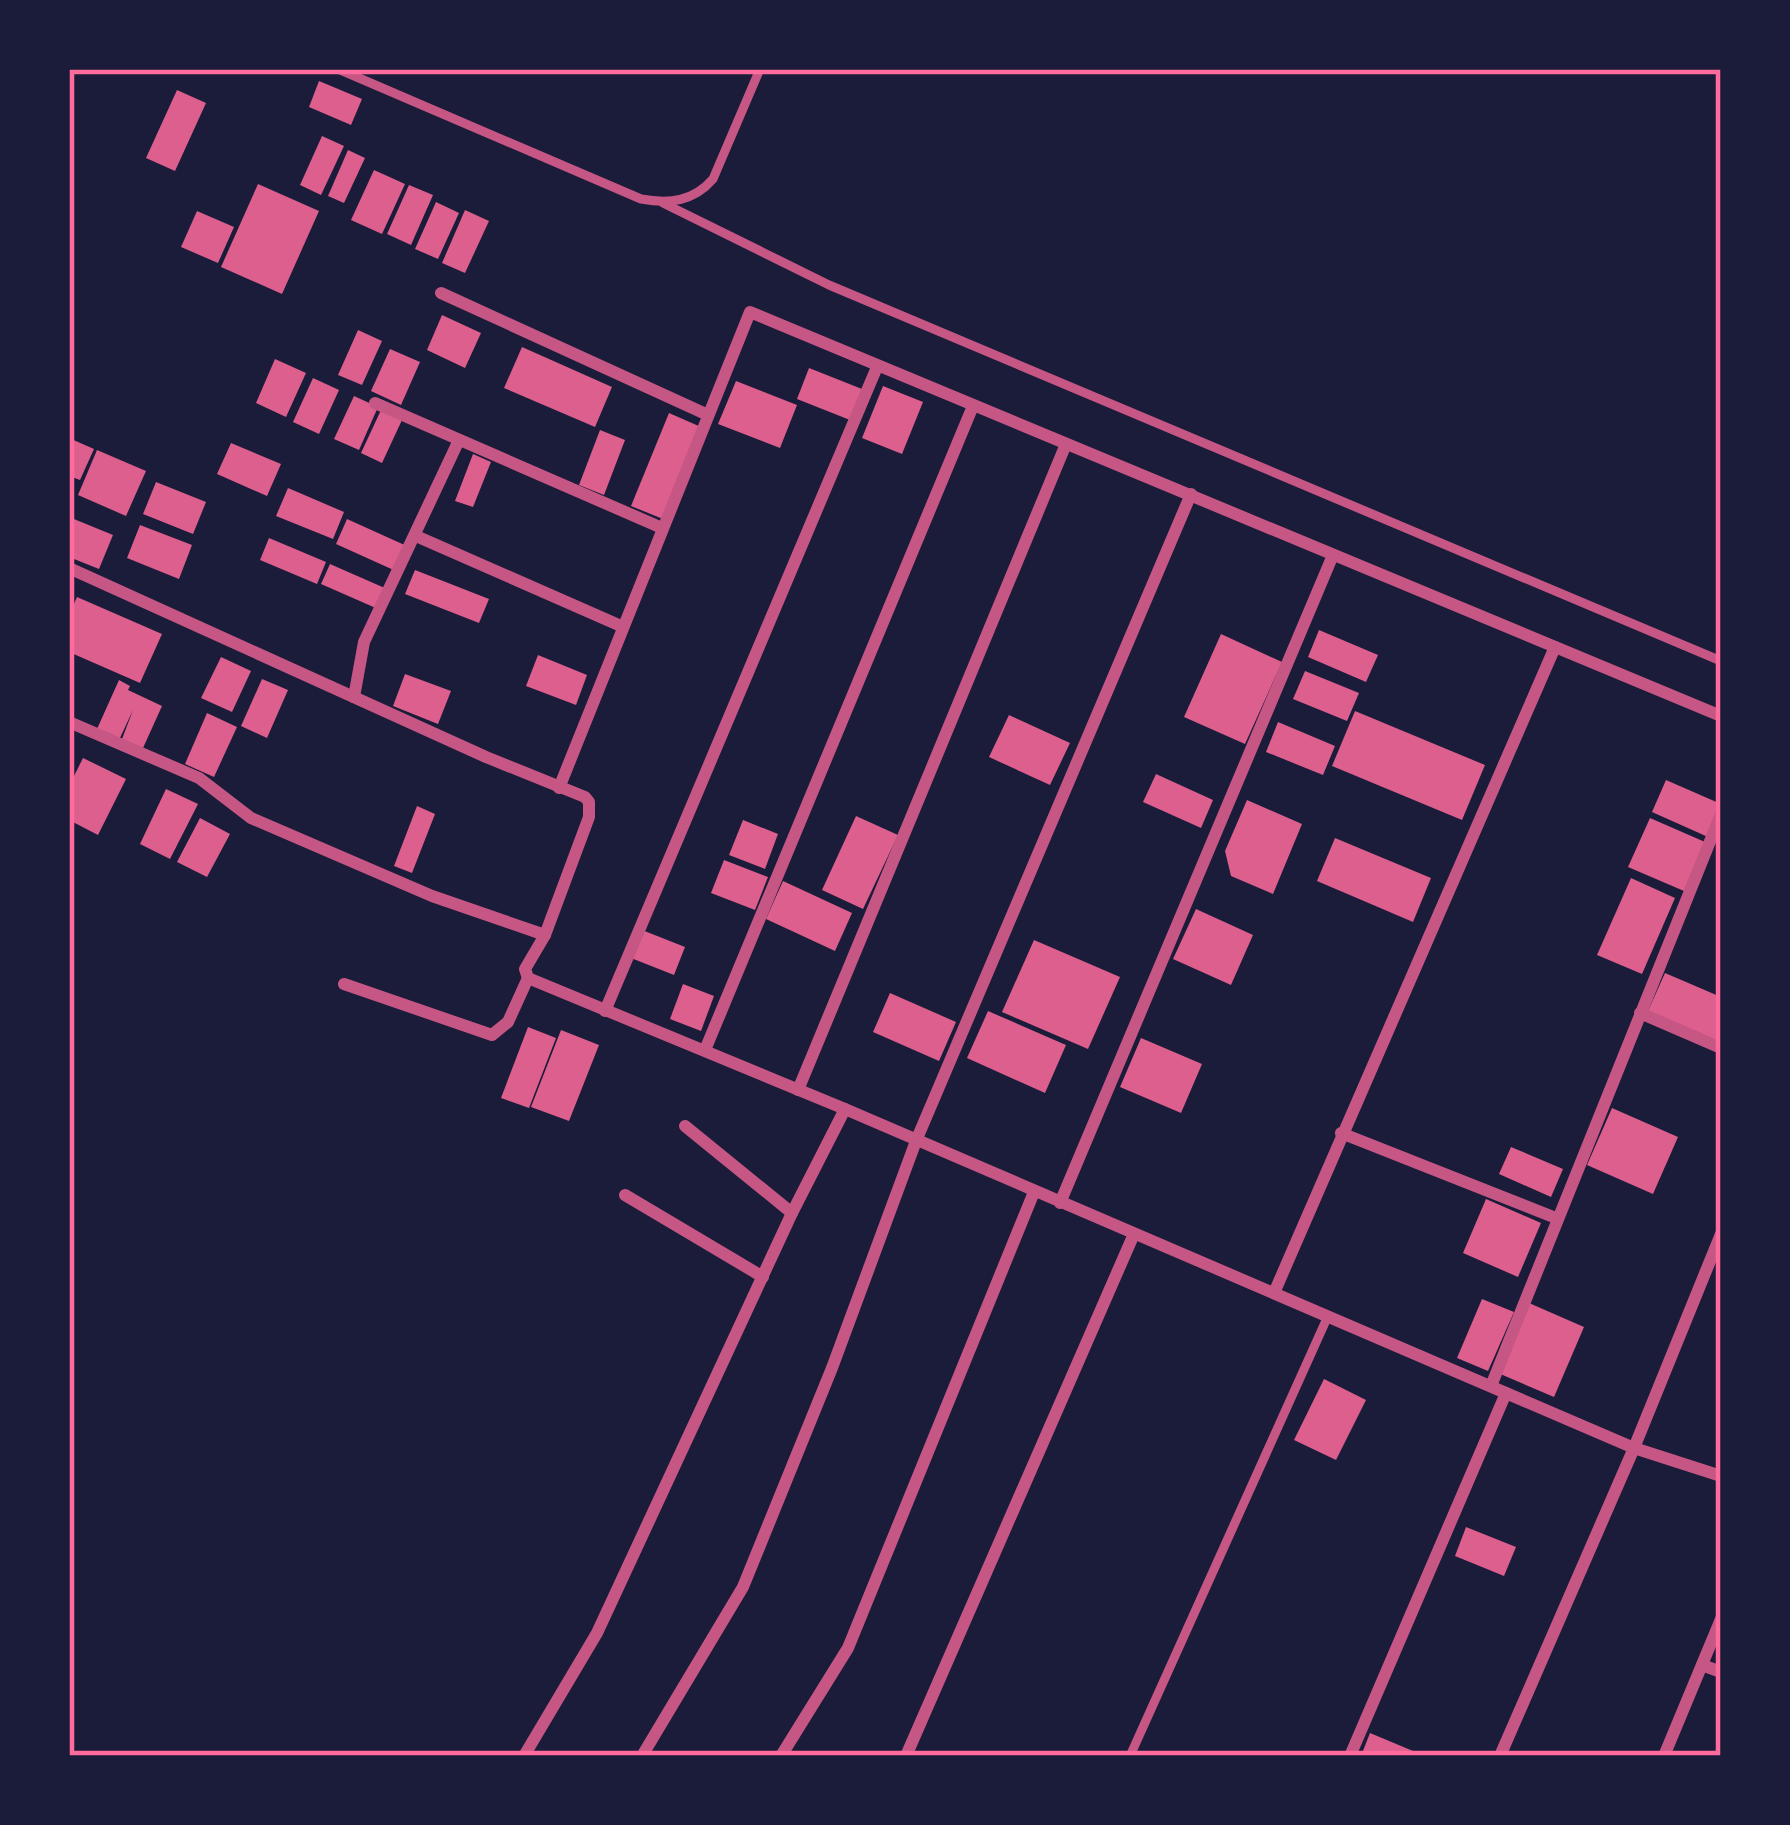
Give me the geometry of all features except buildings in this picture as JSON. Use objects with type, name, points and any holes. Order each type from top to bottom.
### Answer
[{"type":"street","points":[[441,293],[708,415]]},
{"type":"street","points":[[559,788],[750,312],[1721,716]]},
{"type":"street","points":[[605,1011],[877,367]]},
{"type":"street","points":[[375,404],[662,528]]},
{"type":"street","points":[[705,1051],[973,406]]},
{"type":"street","points":[[354,697],[364,643],[459,440]]},
{"type":"street","points":[[798,1090],[1066,444]]},
{"type":"street","points":[[642,1756],[743,1586],[832,1368],[916,1141],[1191,494]]},
{"type":"street","points":[[416,536],[621,626]]},
{"type":"street","points":[[1060,1203],[1333,555]]},
{"type":"street","points":[[69,568],[585,796],[589,802],[590,817],[545,934],[525,969],[528,978],[508,1022],[492,1035],[344,984]]},
{"type":"street","points":[[1274,1293],[1556,647]]},
{"type":"street","points":[[69,722],[200,778],[242,814],[431,896],[545,934]]},
{"type":"street","points":[[1491,1386],[1721,814]]},
{"type":"street","points":[[528,978],[1634,1448],[1721,1476]]},
{"type":"street","points":[[1640,1013],[1721,1048]]},
{"type":"street","points":[[524,1756],[597,1633],[845,1109]]},
{"type":"street","points":[[685,1126],[793,1213]]},
{"type":"street","points":[[1341,1133],[1556,1218]]},
{"type":"street","points":[[781,1756],[848,1648],[1034,1192]]},
{"type":"street","points":[[626,1195],[763,1277]]},
{"type":"street","points":[[906,1756],[1134,1234]]},
{"type":"street","points":[[1500,1756],[1721,1234]]},
{"type":"street","points":[[1350,1756],[1506,1393]]},
{"type":"street","points":[[1664,1756],[1721,1619]]},
{"type":"street","points":[[1702,1665],[1721,1672]]},
{"type":"lane","points":[[338,69],[641,199],[663,202],[829,285],[1721,661]]},
{"type":"lane","points":[[663,202],[701,192],[713,179],[760,69]]},
{"type":"lane","points":[[1130,1756],[1328,1316]]}]
